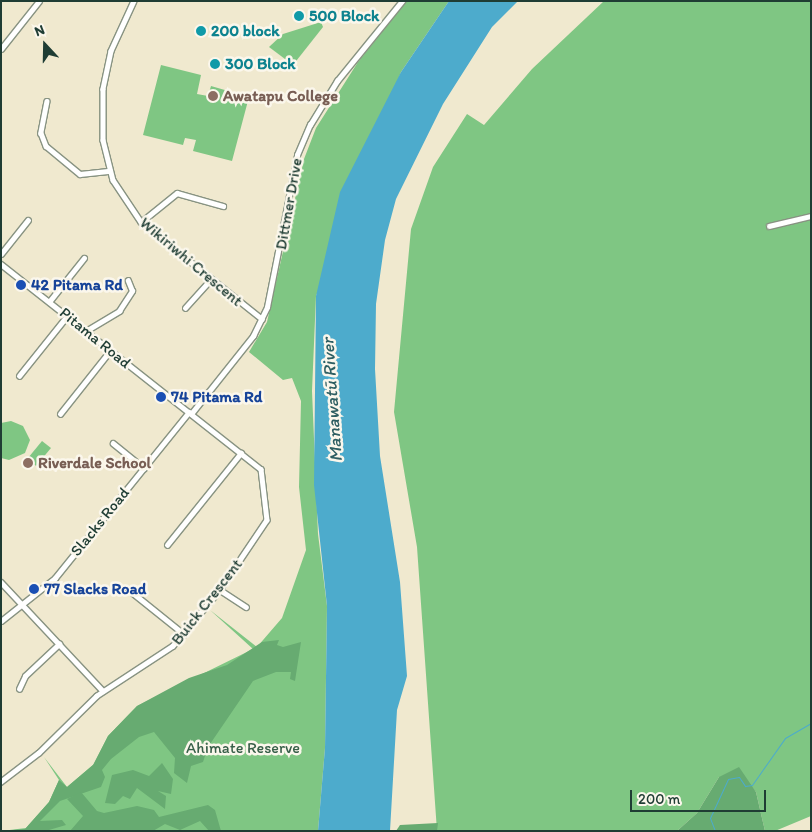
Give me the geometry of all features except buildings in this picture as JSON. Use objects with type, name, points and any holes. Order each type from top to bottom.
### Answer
[{"type":"street","points":[[1,49],[39,1]]},
{"type":"street","name":"Wikiriwhi Crescent","points":[[134,1],[118,32],[105,76],[102,133],[110,171],[141,222],[262,319]]},
{"type":"street","name":"Dittmer Drive","points":[[190,413],[262,319],[278,267],[297,155],[310,125],[337,81],[402,1]]},
{"type":"street","points":[[47,101],[41,133],[46,146],[80,174],[110,171]]},
{"type":"street","points":[[141,222],[177,193],[223,206]]},
{"type":"street","points":[[769,226],[811,216]]},
{"type":"street","points":[[1,254],[28,220]]},
{"type":"street","points":[[49,302],[84,258]]},
{"type":"street","name":"Pitama Road","points":[[1,264],[190,413]]},
{"type":"street","points":[[185,308],[211,279]]},
{"type":"street","points":[[86,331],[118,311],[132,291],[128,281]]},
{"type":"street","points":[[19,376],[66,316]]},
{"type":"street","points":[[60,414],[110,351]]},
{"type":"street","name":"Buick Crescent","points":[[1,782],[103,691],[165,654],[220,590],[267,523],[264,474],[190,413]]},
{"type":"street","name":"Slacks Road","points":[[1,621],[60,572],[190,413]]},
{"type":"street","points":[[114,443],[144,468]]},
{"type":"street","points":[[166,545],[241,454]]},
{"type":"street","points":[[1,582],[103,691]]},
{"type":"street","points":[[128,589],[184,634]]},
{"type":"street","points":[[220,590],[246,607]]},
{"type":"street","points":[[20,689],[25,676],[59,644]]},
{"type":"green space","name":"Ahimate Reserve","points":[[407,1],[449,1],[401,72],[316,296],[312,391],[318,534],[327,606],[325,748],[318,831],[1,831],[26,828],[49,802],[59,780],[44,757],[67,787],[94,764],[108,736],[137,706],[253,649],[210,610],[257,647],[282,618],[306,550],[299,487],[301,401],[292,378],[283,380],[249,352],[267,322],[304,159],[316,128],[358,62]]},
{"type":"green space","points":[[604,1],[811,1],[811,816],[775,831],[765,831],[756,792],[746,780],[719,777],[697,813],[677,831],[437,831],[417,547],[394,412],[411,229],[433,167],[467,114],[484,125],[532,69]]},
{"type":"green space","points":[[321,22],[323,27],[293,65],[269,47],[283,34]]},
{"type":"green space","points":[[161,65],[201,75],[197,94],[208,96],[211,86],[249,97],[232,161],[193,151],[196,140],[185,138],[183,145],[143,135]]},
{"type":"green space","points":[[11,421],[23,426],[30,440],[25,453],[9,460],[1,458],[1,423]]},
{"type":"green space","points":[[42,441],[51,448],[36,466],[28,458]]},
{"type":"green space","points":[[279,640],[277,645],[283,647],[301,642],[295,681],[290,679],[291,672],[276,672],[253,681],[208,747],[203,762],[191,766],[187,783],[174,773],[175,758],[154,732],[139,737],[111,759],[102,770],[105,777],[101,787],[60,801],[40,821],[62,820],[66,825],[49,830],[1,831],[25,829],[49,802],[59,780],[67,787],[93,765],[108,736],[137,706],[189,678],[227,665],[262,642]]},
{"type":"green space","points":[[162,763],[173,779],[171,794],[158,791],[166,796],[165,809],[137,788],[130,799],[123,796],[115,804],[105,803],[112,775],[133,770],[149,776]]},
{"type":"green space","points":[[739,767],[756,792],[765,831],[677,831],[697,813],[719,777]]},
{"type":"green space","points":[[81,792],[97,811],[104,813],[137,806],[154,810],[159,817],[208,805],[215,810],[221,831],[209,831],[200,821],[180,830],[165,824],[153,831],[70,831],[83,816],[67,799]]},
{"type":"green space","points":[[438,823],[437,831],[396,831],[400,825]]},
{"type":"water","name":"Manawatū River","points":[[449,1],[518,1],[492,27],[443,104],[396,199],[385,240],[376,304],[375,369],[380,456],[400,582],[407,676],[397,710],[390,831],[318,831],[325,748],[327,606],[314,485],[316,296],[340,192],[401,72]]},
{"type":"waterway","points":[[715,831],[710,818],[728,779],[739,777],[745,786],[752,785],[785,738],[811,723]]},
{"type":"place","name":"500 Block","points":[[299,16]]},
{"type":"place","name":"200 block","points":[[201,31]]},
{"type":"place","name":"300 Block","points":[[215,64]]},
{"type":"place","name":"Awatapu College","points":[[213,96]]},
{"type":"place","name":"42 Pitama Rd","points":[[21,285]]},
{"type":"place","name":"74 Pitama Rd","points":[[161,397]]},
{"type":"place","name":"Riverdale School","points":[[28,463]]},
{"type":"place","name":"77 Slacks Road","points":[[34,589]]}]
